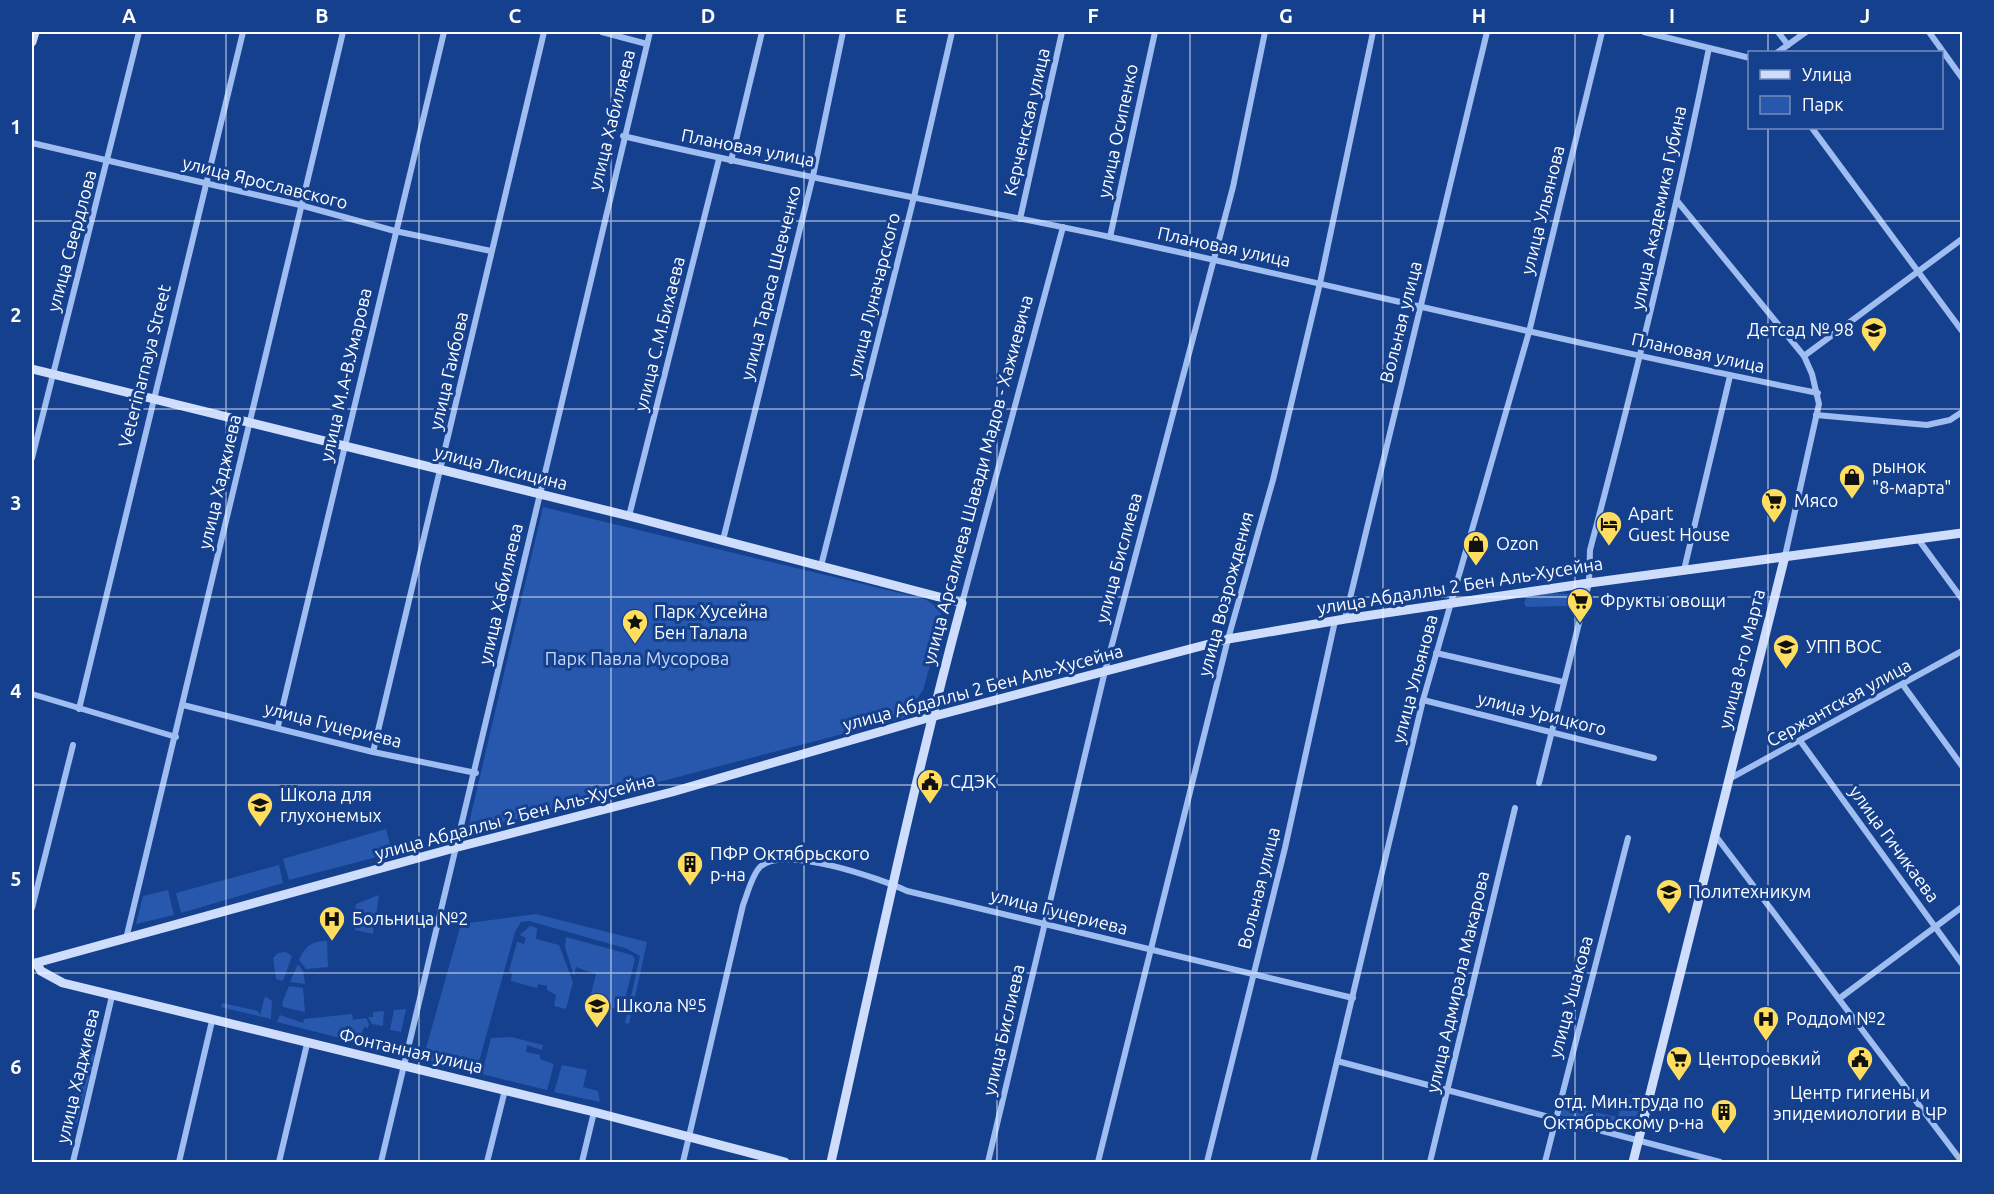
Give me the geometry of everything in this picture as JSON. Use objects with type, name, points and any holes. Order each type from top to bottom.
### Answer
[{"type":"street","points":[[32,42],[35,32]]},
{"type":"street","name":"улица Свердлова","points":[[32,458],[139,32]]},
{"type":"street","name":"Veterinarnaya Street","points":[[79,709],[152,400],[243,32]]},
{"type":"street","name":"улица Хаджиева","points":[[126,939],[343,32]]},
{"type":"street","name":"улица М.А-В.Умарова","points":[[278,726],[444,32]]},
{"type":"street","name":"улица Гаибова","points":[[373,752],[544,32]]},
{"type":"street","points":[[602,32],[647,44]]},
{"type":"street","name":"улица Хабиляева","points":[[381,1162],[476,773],[623,136],[650,32]]},
{"type":"street","points":[[730,161],[762,32]]},
{"type":"street","name":"улица Тараса Шевченко","points":[[723,540],[813,176],[843,32]]},
{"type":"street","name":"улица Луначарского","points":[[821,566],[915,197],[952,32]]},
{"type":"street","name":"Керченская улица","points":[[1020,219],[1062,32]]},
{"type":"street","name":"улица Осипенко","points":[[1110,237],[1155,32]]},
{"type":"street","name":"улица Бислиева","points":[[988,1162],[1105,671],[1233,187],[1265,32]]},
{"type":"street","name":"улица Возрождения","points":[[1098,1162],[1153,951],[1228,639],[1273,480],[1320,283],[1373,32]]},
{"type":"street","name":"Вольная улица","points":[[1207,1162],[1487,32]]},
{"type":"street","name":"улица Ульянова","points":[[1313,1162],[1423,700],[1529,332],[1602,32]]},
{"type":"street","points":[[1644,32],[1748,58]]},
{"type":"street","points":[[1778,32],[1788,45]]},
{"type":"street","points":[[1779,51],[1806,32]]},
{"type":"street","points":[[1929,32],[1943,51]]},
{"type":"street","name":"улица Академика Губина","points":[[1589,583],[1590,550],[1641,357],[1678,202],[1709,48]]},
{"type":"street","points":[[1943,52],[1962,78]]},
{"type":"street","points":[[1813,129],[1962,331]]},
{"type":"street","name":"Плановая улица","points":[[623,136],[719,159],[1110,237],[1641,357],[1818,393]]},
{"type":"street","name":"улица Ярославского","points":[[32,143],[300,205],[395,231],[491,251]]},
{"type":"street","name":"улица С.М.Бихаева","points":[[629,516],[719,159]]},
{"type":"street","name":"улица 8-го Марта","points":[[1633,1162],[1785,556],[1816,415],[1818,393],[1804,356],[1678,202]]},
{"type":"street","name":"улица Арсалиева Шавади Мадов - Хажиевича","points":[[831,1162],[931,717],[1063,227]]},
{"type":"street","points":[[1804,356],[1962,239]]},
{"type":"street","name":"улица Лисицина","points":[[32,369],[629,516],[962,603]]},
{"type":"street","points":[[1684,570],[1730,376]]},
{"type":"street","points":[[1816,415],[1927,425],[1950,420],[1962,412]]},
{"type":"street","name":"улица Абдаллы 2 Бен Аль-Хусейна","points":[[34,964],[458,847],[672,792],[931,717],[1228,639],[1450,603],[1962,533]]},
{"type":"street","points":[[1918,539],[1962,599]]},
{"type":"street","points":[[1539,783],[1589,583]]},
{"type":"street","name":"Сержантская улица","points":[[1729,779],[1801,742],[1962,651]]},
{"type":"street","points":[[1436,653],[1563,682]]},
{"type":"street","points":[[1903,685],[1962,766]]},
{"type":"street","points":[[32,694],[176,737]]},
{"type":"street","name":"улица Урицкого","points":[[1423,700],[1654,758]]},
{"type":"street","name":"улица Гуцериева","points":[[183,705],[278,726],[373,752],[476,773]]},
{"type":"street","name":"улица Гичикаева","points":[[1801,742],[1962,964]]},
{"type":"street","points":[[32,908],[73,745]]},
{"type":"street","name":"улица Адмирала Макарова","points":[[1430,1162],[1515,808]]},
{"type":"street","points":[[1715,835],[1962,1162]]},
{"type":"street","name":"улица Ушакова","points":[[1545,1162],[1628,838]]},
{"type":"street","name":"улица Гуцериева","points":[[689,1139],[743,905],[760,867],[783,860],[811,862],[892,884],[907,891],[1353,998]]},
{"type":"street","points":[[1840,998],[1962,907]]},
{"type":"street","name":"Фонтанная улица","points":[[34,964],[48,977],[112,996],[505,1090],[785,1162]]},
{"type":"street","name":"улица Хаджиева","points":[[73,1162],[112,996]]},
{"type":"street","points":[[179,1162],[212,1021]]},
{"type":"street","points":[[279,1162],[307,1044]]},
{"type":"street","points":[[1337,1061],[1720,1162]]},
{"type":"street","points":[[487,1162],[505,1090]]},
{"type":"street","points":[[582,1162],[594,1112]]},
{"type":"street","points":[[683,1162],[689,1139]]},
{"type":"green space","name":"Парк Павла Мусорова","points":[[543,507],[925,599],[940,609],[942,623],[923,690],[904,718],[467,832]]},
{"type":"green space","points":[[1546,593],[1570,594],[1570,601],[1567,606],[1526,607],[1524,603],[1527,597]]},
{"type":"green space","points":[[386,829],[392,853],[289,880],[283,859]]},
{"type":"green space","points":[[279,865],[283,883],[181,913],[176,893]]},
{"type":"green space","points":[[168,890],[174,915],[136,924],[143,896]]},
{"type":"green space","points":[[379,895],[376,916],[355,913],[356,904]]},
{"type":"green space","points":[[323,909],[330,909],[332,913],[342,915],[341,926],[329,929]]},
{"type":"green space","points":[[536,914],[647,942],[629,1024],[625,1023],[640,956],[625,948],[529,921],[521,922],[515,932],[476,1072],[423,1059],[461,924]]},
{"type":"green space","points":[[355,919],[374,922],[373,934],[355,930]]},
{"type":"green space","points":[[530,926],[537,928],[536,939],[559,945],[573,982],[566,1009],[554,1006],[556,995],[547,990],[547,986],[538,984],[537,988],[511,981],[512,973],[509,971],[517,942],[524,944],[526,938],[520,935]]},
{"type":"green space","points":[[566,937],[632,955],[635,959],[622,1011],[602,1004],[599,1017],[586,1014],[596,974],[576,967],[574,976],[565,947]]},
{"type":"green space","points":[[327,941],[328,967],[306,969],[299,960],[304,951],[313,943]]},
{"type":"green space","points":[[286,952],[292,956],[283,981],[276,979],[273,958],[278,953]]},
{"type":"green space","points":[[298,964],[303,971],[305,984],[290,982]]},
{"type":"green space","points":[[289,986],[303,988],[305,1012],[283,1007],[282,1003]]},
{"type":"green space","points":[[265,996],[272,1001],[271,1019],[221,1007],[222,1003],[258,1011],[260,1015]]},
{"type":"green space","points":[[406,1009],[401,1032],[390,1030],[394,1010]]},
{"type":"green space","points":[[384,1011],[383,1026],[372,1024],[368,1017],[373,1017],[373,1012]]},
{"type":"green space","points":[[352,1014],[353,1020],[366,1018],[368,1028],[364,1027],[361,1035],[369,1039],[368,1045],[277,1022],[280,1015],[303,1023],[304,1019]]},
{"type":"green space","points":[[511,1037],[543,1045],[542,1050],[527,1045],[526,1052],[540,1055],[540,1059],[554,1064],[547,1090],[482,1074],[491,1038]]},
{"type":"green space","points":[[90,1051],[95,1056],[77,1123],[68,1121],[87,1052]]},
{"type":"green space","points":[[562,1065],[587,1070],[583,1087],[598,1091],[600,1102],[554,1092]]},
{"type":"green space","points":[[1630,1095],[1638,1101],[1640,1109],[1628,1131],[1624,1133],[1560,1115],[1561,1106],[1565,1106],[1618,1117],[1623,1097]]},
{"type":"place","name":"Детсад № 98","points":[[1874,353]]},
{"type":"place","name":"рынок \"8-марта\"","points":[[1852,500]]},
{"type":"place","name":"Мясо","points":[[1774,524]]},
{"type":"place","name":"Apart Guest House","points":[[1609,547]]},
{"type":"place","name":"Ozon","points":[[1476,567]]},
{"type":"place","name":"Фрукты овощи","points":[[1580,624]]},
{"type":"place","name":"Парк Хусейна Бен Талала","points":[[635,645]]},
{"type":"place","name":"УПП ВОС","points":[[1786,670]]},
{"type":"place","name":"СДЭК","points":[[930,805]]},
{"type":"place","name":"Школа для глухонемых","points":[[260,828]]},
{"type":"place","name":"ПФР Октябрьского р-на","points":[[690,887]]},
{"type":"place","name":"Политехникум","points":[[1669,915]]},
{"type":"place","name":"Больница №2","points":[[332,942]]},
{"type":"place","name":"Школа №5","points":[[597,1029]]},
{"type":"place","name":"Роддом №2","points":[[1766,1042]]},
{"type":"place","name":"Центороевкий","points":[[1679,1082]]},
{"type":"place","name":"Центр гигиены и эпидемиологии в ЧР","points":[[1860,1082]]},
{"type":"place","name":"отд. Мин.труда по Октябрьскому р-на","points":[[1724,1135]]}]
